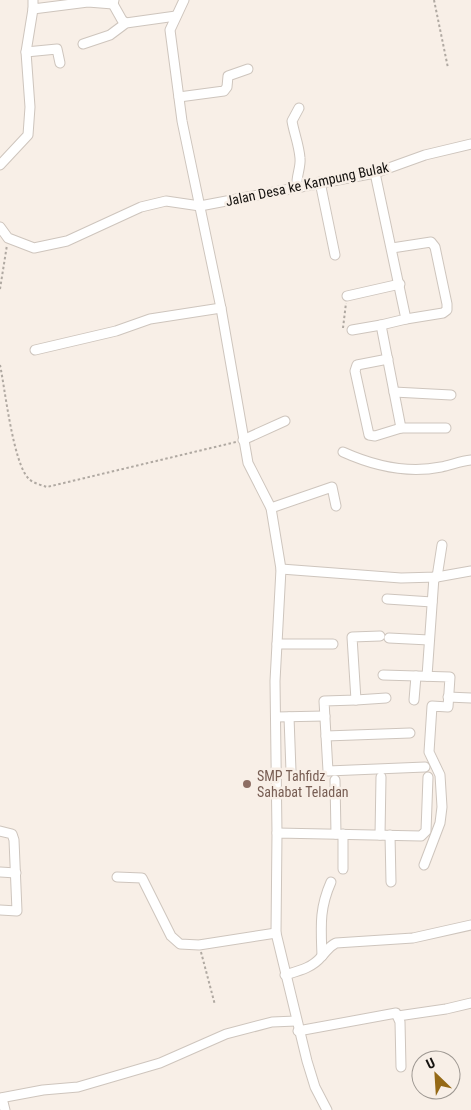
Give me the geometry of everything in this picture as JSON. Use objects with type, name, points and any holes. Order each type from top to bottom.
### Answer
[{"type":"street","points":[[184,0],[170,30],[179,97],[221,308],[248,463],[271,508],[281,569],[277,644],[276,933],[298,1031],[315,1087],[327,1110]]},
{"type":"street","points":[[0,165],[28,135],[30,107],[26,52],[33,5],[114,2],[122,20],[126,23]]},
{"type":"street","points":[[83,44],[110,35],[126,23],[176,16]]},
{"type":"street","points":[[26,52],[57,49],[60,63]]},
{"type":"street","points":[[179,97],[221,92],[226,89],[228,76],[248,69]]},
{"type":"street","points":[[297,186],[296,178],[300,168],[300,157],[292,121],[299,108]]},
{"type":"street","name":"Jalan Desa ke Kampung Bulak","points":[[200,206],[297,186],[375,173],[425,155],[471,144]]},
{"type":"street","points":[[375,173],[406,319]]},
{"type":"street","points":[[320,182],[335,255]]},
{"type":"street","points":[[0,228],[8,238],[34,248],[67,241],[141,207],[166,201],[200,206]]},
{"type":"street","points":[[352,330],[443,313],[447,310],[435,247],[431,242],[392,248]]},
{"type":"street","points":[[347,296],[400,284]]},
{"type":"street","points":[[35,350],[116,331],[150,319],[221,308]]},
{"type":"street","points":[[381,325],[402,428]]},
{"type":"street","points":[[388,359],[357,365],[355,379],[369,435],[375,436],[402,428],[446,428]]},
{"type":"street","points":[[394,392],[451,395]]},
{"type":"street","points":[[244,440],[285,421]]},
{"type":"street","points":[[343,452],[369,464],[404,470],[440,467],[471,460]]},
{"type":"street","points":[[271,508],[332,487],[336,506]]},
{"type":"street","points":[[427,676],[432,602],[442,545]]},
{"type":"street","points":[[281,569],[401,578],[436,577],[471,571]]},
{"type":"street","points":[[386,599],[432,602]]},
{"type":"street","points":[[356,700],[352,637],[430,640]]},
{"type":"street","points":[[277,644],[333,644]]},
{"type":"street","points":[[383,675],[450,677],[448,707],[432,706],[429,752],[440,775],[442,807],[440,822],[424,865]]},
{"type":"street","points":[[414,700],[416,676]]},
{"type":"street","points":[[448,697],[471,698]]},
{"type":"street","points":[[386,698],[324,701],[328,771],[425,767]]},
{"type":"street","points":[[276,717],[325,716]]},
{"type":"street","points":[[289,717],[291,771]]},
{"type":"street","points":[[326,736],[410,733]]},
{"type":"street","points":[[380,835],[381,777]]},
{"type":"street","points":[[277,833],[421,836],[426,833],[428,777]]},
{"type":"street","points":[[335,780],[343,869]]},
{"type":"street","points":[[0,831],[12,834],[18,911],[0,910]]},
{"type":"street","points":[[390,835],[391,882]]},
{"type":"street","points":[[0,872],[16,873]]},
{"type":"street","points":[[117,877],[142,878],[171,936],[180,944],[199,945],[276,933]]},
{"type":"street","points":[[322,956],[320,919],[325,896],[331,882]]},
{"type":"street","points":[[285,975],[311,966],[329,946],[341,942],[413,938],[471,925]]},
{"type":"street","points":[[398,1016],[446,1009],[471,1003]]},
{"type":"street","points":[[298,1031],[393,1012],[398,1016],[402,1068]]},
{"type":"street","points":[[5,1110],[1,1098],[78,1087],[160,1063],[226,1034],[272,1022],[296,1022]]},
{"type":"path","points":[[434,0],[448,68]]},
{"type":"path","points":[[0,289],[8,238]]},
{"type":"path","points":[[347,296],[343,330],[352,330]]},
{"type":"path","points":[[0,365],[13,435],[23,471],[29,479],[47,487],[244,440]]},
{"type":"path","points":[[199,945],[215,1004]]},
{"type":"place","name":"SMP Tahfidz Sahabat Teladan","points":[[247,784]]}]
